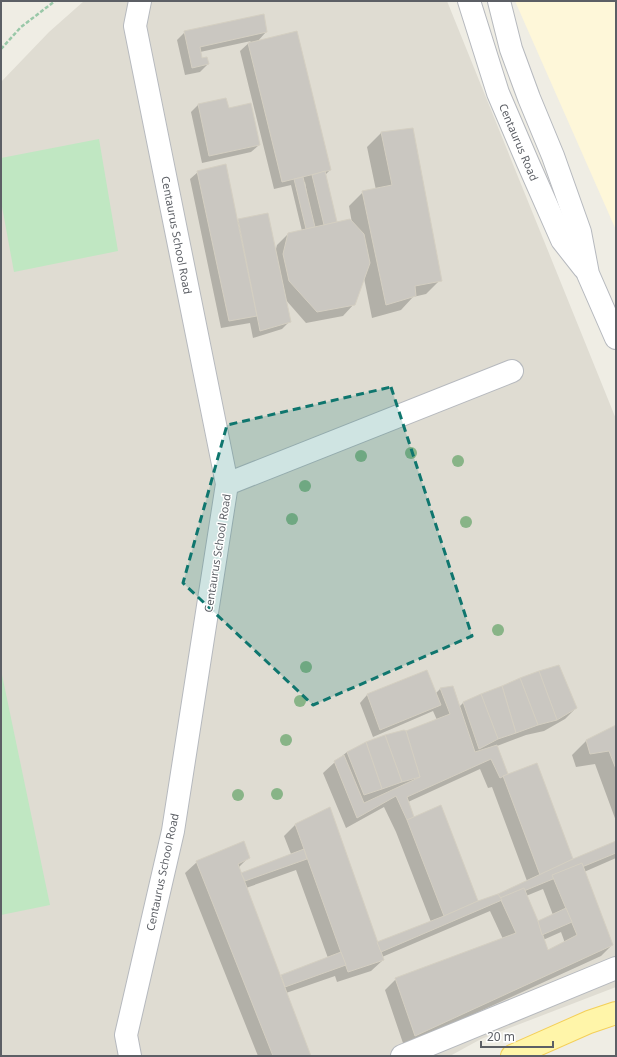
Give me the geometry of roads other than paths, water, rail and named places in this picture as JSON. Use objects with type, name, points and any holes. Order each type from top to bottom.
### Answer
[{"type":"main road","points":[[512,1056],[589,1022],[616,1013]]},
{"type":"street","name":"Centaurus School Road","points":[[130,1056],[126,1035],[173,831],[227,484],[136,33],[135,26],[140,1]]},
{"type":"street","name":"Centaurus Road","points":[[469,1],[498,93],[528,163],[562,240],[588,274]]},
{"type":"street","name":"Centaurus Road","points":[[499,1],[511,49],[553,156],[580,232],[588,274],[616,338]]},
{"type":"street","points":[[227,484],[512,371]]},
{"type":"street","points":[[402,1056],[616,968]]}]
